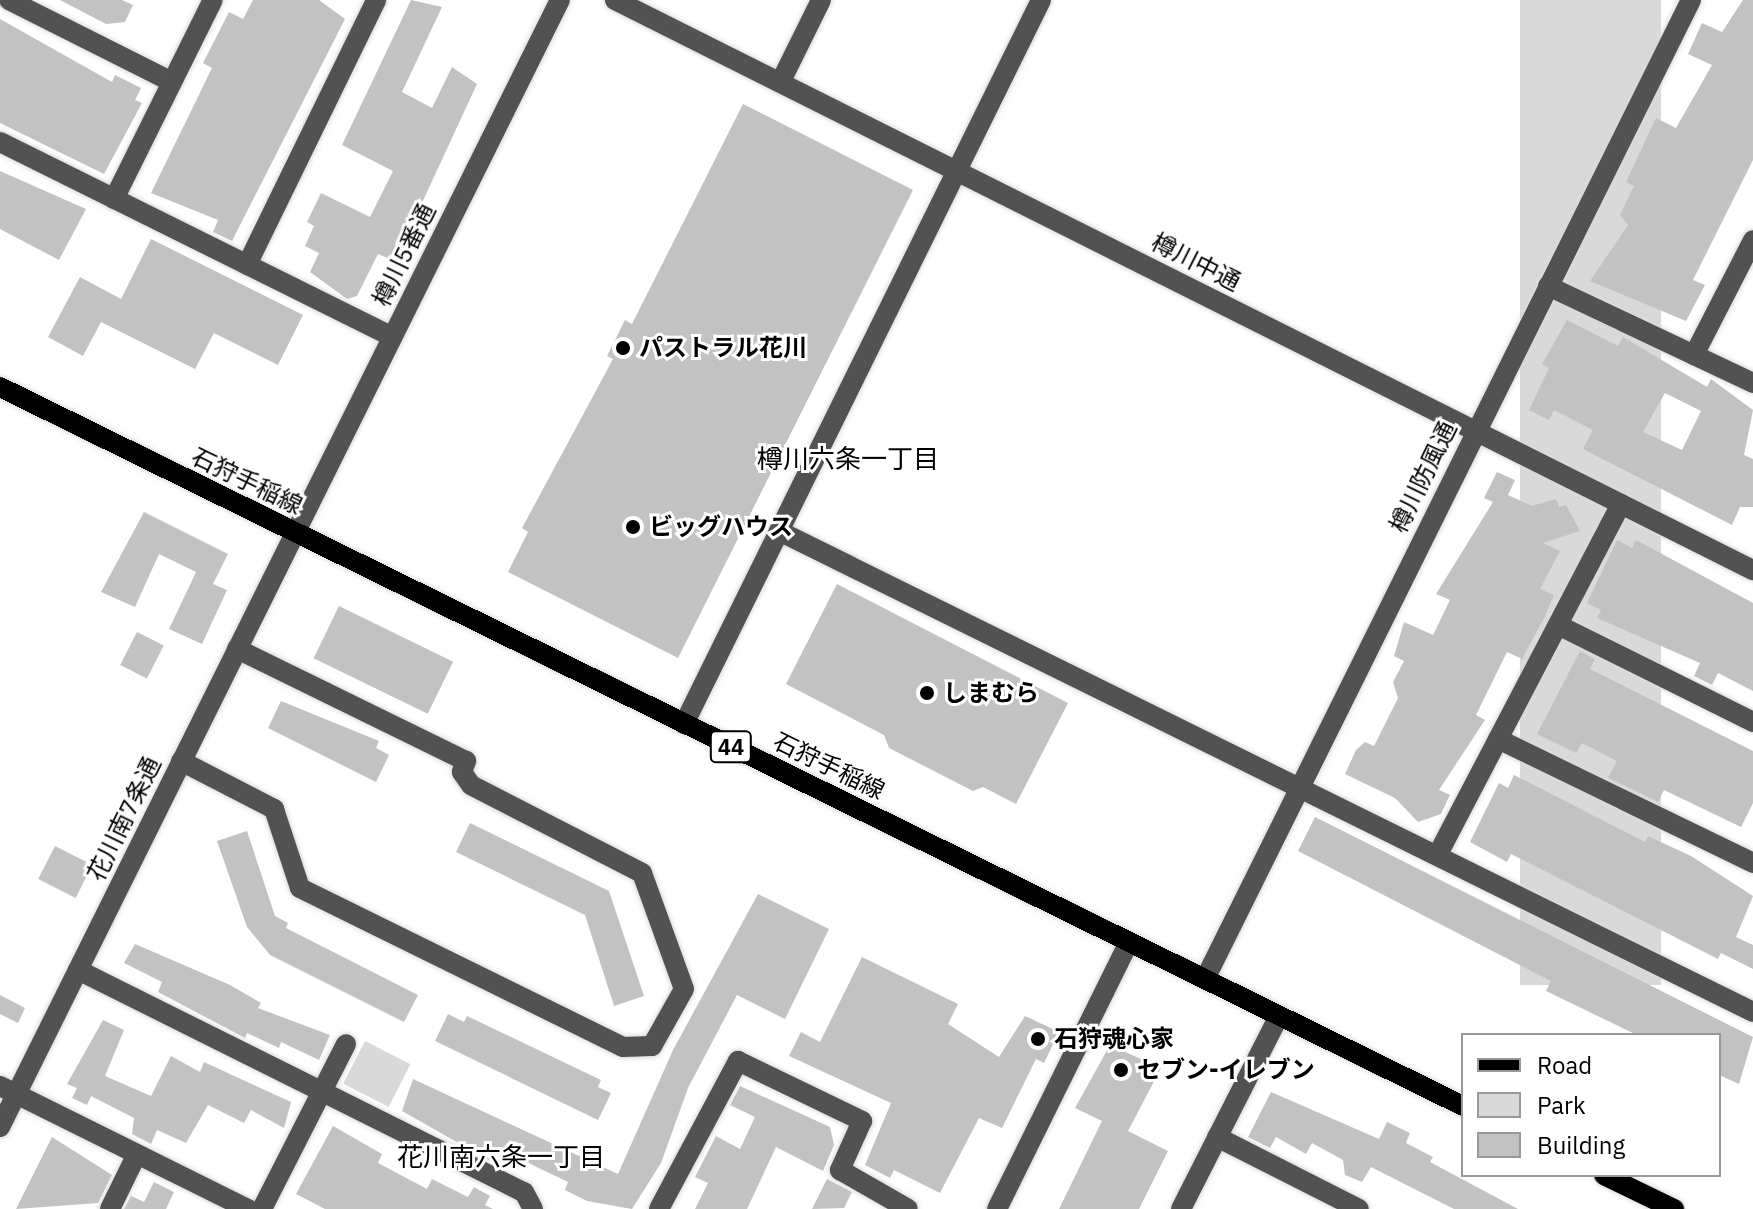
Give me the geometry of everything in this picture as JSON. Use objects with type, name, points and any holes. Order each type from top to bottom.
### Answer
[{"type":"main road","name":"石狩手稲線","points":[[0,387],[1461,1105]]},
{"type":"main road","points":[[1608,1177],[1661,1206]]},
{"type":"street","points":[[9,0],[172,82]]},
{"type":"street","points":[[114,199],[213,0]]},
{"type":"street","points":[[247,265],[376,0]]},
{"type":"street","name":"樽川5番通","points":[[294,534],[560,0]]},
{"type":"street","name":"樽川中通","points":[[615,0],[1753,570]]},
{"type":"street","points":[[781,81],[821,0]]},
{"type":"street","points":[[684,724],[1041,0]]},
{"type":"street","name":"樽川防風通","points":[[1205,979],[1691,0]]},
{"type":"street","points":[[0,142],[392,337]]},
{"type":"street","points":[[1694,355],[1753,240]]},
{"type":"street","points":[[1548,286],[1753,383]]},
{"type":"street","points":[[1438,854],[1621,504]]},
{"type":"street","points":[[779,531],[1301,785],[1753,1012]]},
{"type":"street","name":"花川南7条通","points":[[0,1127],[8,1090],[78,970],[294,534]]},
{"type":"street","points":[[1558,625],[1753,722]]},
{"type":"street","points":[[181,761],[274,809],[300,888],[623,1047],[652,1046],[684,989],[642,873],[471,785],[462,772],[466,761],[237,649]]},
{"type":"street","points":[[1498,739],[1753,863]]},
{"type":"street","points":[[997,1209],[1129,942]]},
{"type":"street","points":[[78,970],[524,1192],[533,1209]]},
{"type":"street","points":[[1181,1209],[1279,1016]]},
{"type":"street","points":[[262,1209],[346,1044]]},
{"type":"street","points":[[659,1209],[738,1061],[862,1121],[840,1170],[908,1209]]},
{"type":"street","points":[[8,1090],[248,1209]]},
{"type":"street","points":[[1217,1137],[1337,1204],[1359,1209]]},
{"type":"street","points":[[110,1209],[137,1154]]},
{"type":"green space","points":[[1520,0],[1661,0],[1661,985],[1520,985]]},
{"type":"green space","points":[[365,1041],[410,1064],[389,1107],[343,1084]]},
{"type":"building","points":[[60,0],[122,0],[133,5],[125,22],[106,24]]},
{"type":"building","points":[[253,0],[319,0],[345,19],[232,241],[213,232],[218,220],[151,193],[212,68],[203,63],[229,12],[243,19]]},
{"type":"building","points":[[411,0],[442,7],[402,92],[432,108],[452,67],[477,84],[395,261],[378,254],[357,296],[347,299],[310,272],[319,253],[305,246],[314,226],[307,222],[321,193],[370,217],[393,171],[342,145]]},
{"type":"building","points":[[1743,0],[1753,0],[1753,160],[1693,280],[1705,285],[1686,321],[1590,281],[1628,225],[1620,215],[1634,186],[1626,182],[1656,118],[1676,128],[1712,65],[1688,54],[1702,23],[1722,32]]},
{"type":"building","points":[[0,19],[112,82],[115,75],[141,88],[135,100],[142,103],[104,174],[0,123]]},
{"type":"building","points":[[743,104],[913,190],[678,658],[508,572],[528,532],[522,528],[613,359],[607,356],[625,320],[632,324]]},
{"type":"building","points":[[0,171],[86,209],[59,260],[0,229]]},
{"type":"building","points":[[151,239],[303,315],[278,365],[214,333],[195,369],[101,322],[83,356],[48,337],[80,277],[121,299]]},
{"type":"building","points":[[1567,320],[1618,346],[1623,337],[1707,387],[1711,379],[1753,410],[1744,455],[1753,459],[1753,507],[1740,507],[1732,525],[1583,449],[1593,430],[1554,410],[1549,420],[1529,410],[1549,368],[1542,364]],"holes":[[[1665,393],[1701,411],[1682,450],[1643,432]]]},
{"type":"building","points":[[1497,472],[1515,480],[1508,495],[1532,506],[1556,499],[1559,507],[1566,505],[1580,531],[1543,543],[1560,551],[1540,589],[1554,595],[1545,616],[1522,659],[1507,652],[1476,715],[1485,720],[1439,790],[1450,795],[1441,814],[1418,822],[1395,798],[1345,774],[1356,750],[1365,742],[1374,746],[1398,698],[1393,682],[1404,661],[1394,656],[1404,622],[1433,635],[1450,600],[1436,594],[1493,502],[1484,498]]},
{"type":"building","points":[[144,512],[228,554],[213,584],[227,590],[202,644],[169,629],[196,572],[159,554],[135,607],[101,592]]},
{"type":"building","points":[[1617,540],[1632,548],[1636,540],[1753,603],[1753,691],[1718,673],[1712,685],[1694,676],[1700,663],[1597,618],[1601,610],[1587,603]]},
{"type":"building","name":"しまむら","points":[[837,584],[1068,703],[1016,804],[983,787],[973,791],[889,748],[884,735],[786,684]]},
{"type":"building","points":[[339,606],[453,662],[428,714],[314,658]]},
{"type":"building","points":[[137,632],[164,646],[147,679],[120,665]]},
{"type":"building","points":[[1580,651],[1595,659],[1590,669],[1753,751],[1753,803],[1741,827],[1664,790],[1658,802],[1608,778],[1617,761],[1582,743],[1576,753],[1537,734]]},
{"type":"building","points":[[281,701],[379,741],[376,748],[389,755],[376,782],[268,728]]},
{"type":"building","points":[[1514,775],[1645,842],[1648,836],[1691,856],[1753,896],[1736,937],[1753,945],[1753,969],[1721,953],[1718,959],[1511,854],[1507,862],[1470,842],[1499,783],[1508,788]]},
{"type":"building","points":[[1315,817],[1753,1037],[1739,1084],[1721,1076],[1721,1033],[1633,1033],[1546,991],[1551,981],[1298,851]]},
{"type":"building","points":[[470,823],[609,891],[644,996],[614,1006],[585,915],[456,852]]},
{"type":"building","points":[[247,831],[275,916],[288,923],[286,928],[418,995],[404,1022],[270,955],[247,927],[217,841]]},
{"type":"building","points":[[55,846],[92,865],[76,898],[38,879]]},
{"type":"building","points":[[758,894],[829,929],[785,1019],[737,995],[688,1088],[661,1163],[632,1209],[587,1201],[565,1190],[568,1182],[499,1149],[492,1162],[402,1111],[413,1079],[618,1174],[673,1050]]},
{"type":"building","points":[[135,944],[230,985],[261,1003],[258,1008],[330,1035],[319,1060],[281,1042],[279,1048],[247,1033],[245,1038],[158,992],[162,982],[124,963]]},
{"type":"building","points":[[862,957],[958,1004],[948,1024],[999,1057],[1025,1016],[1059,1032],[1044,1063],[1036,1059],[1002,1128],[979,1118],[940,1193],[894,1170],[890,1178],[865,1165],[891,1103],[789,1056],[801,1032],[820,1042]]},
{"type":"building","points":[[0,995],[25,1008],[18,1023],[0,1014]]},
{"type":"building","points":[[448,1014],[464,1022],[467,1016],[601,1080],[598,1087],[611,1093],[598,1120],[435,1041]]},
{"type":"building","points":[[103,1020],[124,1030],[105,1076],[151,1096],[171,1056],[200,1072],[204,1062],[291,1102],[284,1128],[251,1110],[244,1123],[208,1105],[186,1143],[157,1130],[151,1144],[132,1134],[134,1118],[91,1096],[87,1105],[72,1098],[77,1088],[67,1084]]},
{"type":"building","points":[[1110,1045],[1161,1068],[1128,1131],[1168,1151],[1139,1209],[1059,1209],[1102,1121],[1075,1108]]},
{"type":"building","points":[[740,1086],[830,1127],[834,1145],[823,1171],[776,1147],[747,1209],[695,1209],[708,1183],[695,1177],[716,1136],[740,1149],[755,1117],[730,1105]]},
{"type":"building","points":[[1271,1092],[1379,1139],[1387,1122],[1410,1133],[1406,1143],[1433,1157],[1430,1162],[1518,1209],[1454,1209],[1371,1167],[1362,1182],[1345,1175],[1343,1160],[1312,1143],[1306,1154],[1276,1137],[1270,1148],[1248,1137]]},
{"type":"building","points":[[333,1126],[382,1154],[378,1163],[427,1189],[432,1179],[468,1197],[474,1187],[490,1196],[485,1205],[493,1209],[325,1209],[296,1194]]},
{"type":"building","points":[[52,1137],[112,1175],[98,1203],[16,1209]]},
{"type":"building","points":[[827,1179],[852,1192],[844,1208],[812,1209]]},
{"type":"building","points":[[154,1182],[174,1192],[166,1209],[124,1209],[131,1196],[144,1202]]},
{"type":"place","name":"パストラル花川","points":[[623,348]]},
{"type":"place","name":"ビッグハウス","points":[[633,527]]},
{"type":"place","name":"しまむら","points":[[927,693]]},
{"type":"place","name":"石狩魂心家","points":[[1038,1039]]},
{"type":"place","name":"セブン-イレブン","points":[[1121,1070]]},
{"type":"district","name":"樽川六条一丁目","points":[[848,459]]},
{"type":"district","name":"花川南六条一丁目","points":[[501,1157]]}]
